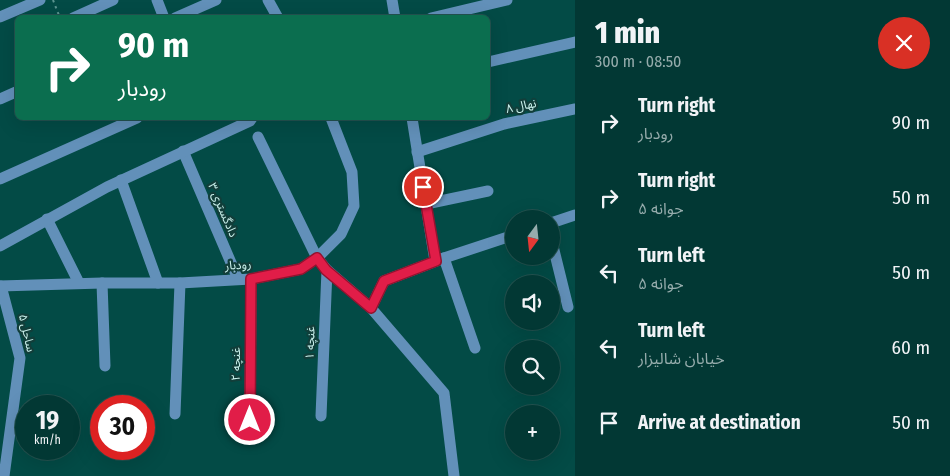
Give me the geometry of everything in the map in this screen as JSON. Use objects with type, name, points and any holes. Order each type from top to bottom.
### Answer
[{"type":"street","points":[[0,15],[40,0]]},
{"type":"street","points":[[80,15],[113,0]]},
{"type":"street","points":[[156,0],[163,15]]},
{"type":"street","points":[[182,15],[216,0]]},
{"type":"street","points":[[268,0],[276,15]]},
{"type":"street","points":[[392,0],[394,15]]},
{"type":"street","points":[[444,15],[507,0]]},
{"type":"street","points":[[490,62],[575,42]]},
{"type":"street","points":[[0,99],[15,92]]},
{"type":"street","name":"نهال ۸","points":[[418,152],[504,124],[575,109]]},
{"type":"street","points":[[0,179],[133,120]]},
{"type":"street","points":[[0,246],[121,180],[251,120]]},
{"type":"street","name":"رودبار","points":[[1,286],[251,279],[301,269],[317,258],[341,234],[354,206],[352,172],[332,120]]},
{"type":"street","points":[[412,120],[426,204],[440,259],[475,348]]},
{"type":"street","points":[[258,138],[317,258],[326,270],[371,308],[444,393],[454,476]]},
{"type":"street","name":"دادگستری ۳","points":[[184,152],[238,279]]},
{"type":"street","points":[[121,180],[158,283]]},
{"type":"street","points":[[426,204],[488,191]]},
{"type":"street","points":[[560,220],[575,215]]},
{"type":"street","points":[[47,219],[79,283]]},
{"type":"street","points":[[371,308],[384,281],[440,259],[505,238]]},
{"type":"street","points":[[558,265],[568,307]]},
{"type":"street","name":"غنچه ۱","points":[[321,416],[326,270]]},
{"type":"street","name":"غنچه ۲","points":[[250,420],[251,279]]},
{"type":"street","points":[[175,414],[180,282]]},
{"type":"street","points":[[102,283],[105,366]]},
{"type":"street","name":"ساحل ۵","points":[[1,286],[20,358],[4,476]]},
{"type":"path","points":[[53,0],[59,15]]},
{"type":"route","points":[[250,420],[251,279],[301,269],[317,258],[326,270],[371,308],[384,281],[436,261],[423,187]]}]
